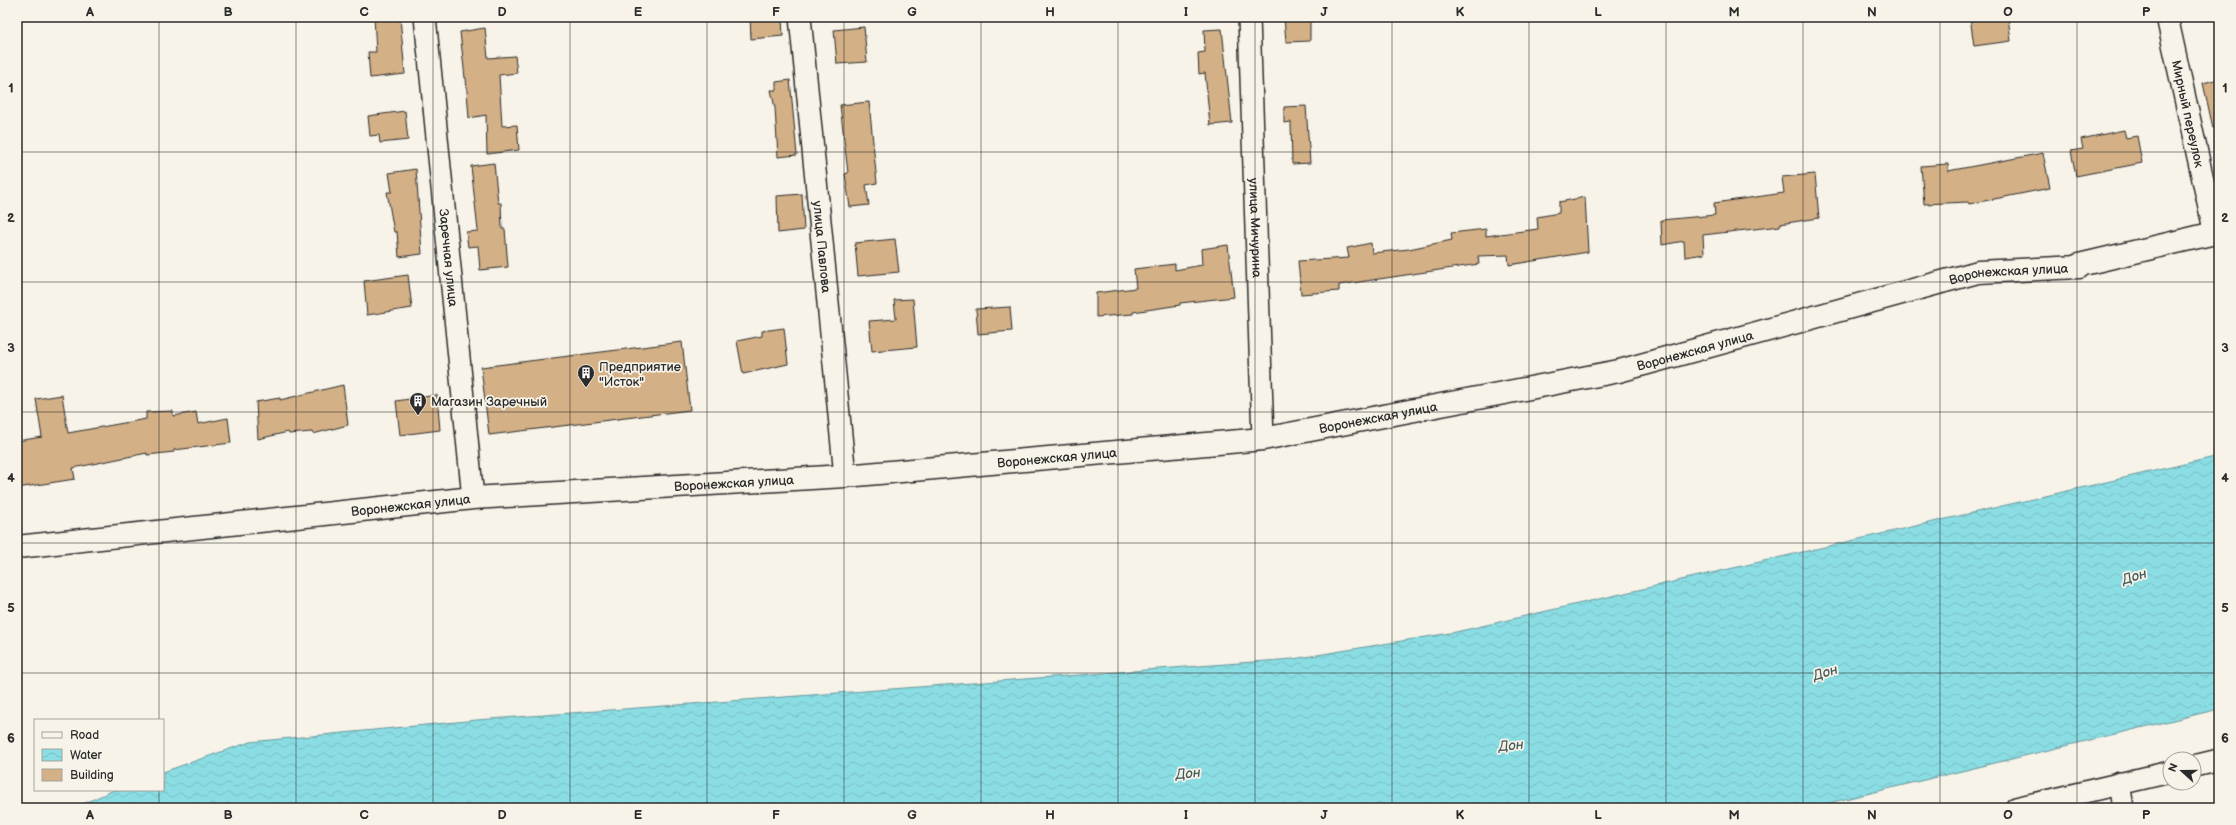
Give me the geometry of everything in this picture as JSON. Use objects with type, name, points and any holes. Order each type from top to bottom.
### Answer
[{"type":"street","name":"Заречная улица","points":[[425,17],[473,498]]},
{"type":"street","name":"улица Павлова","points":[[800,17],[845,476]]},
{"type":"street","name":"улица Мичурина","points":[[1249,17],[1263,440]]},
{"type":"street","name":"Мирный переулок","points":[[2167,17],[2217,233]]},
{"type":"street","name":"Воронежская улица","points":[[17,547],[473,498],[845,476],[1263,440],[1619,371],[1978,272],[2079,266],[2217,233]]},
{"type":"street","points":[[2202,764],[2219,760]]},
{"type":"street","points":[[2016,808],[2162,774]]},
{"type":"street","points":[[2119,783],[2123,808]]},
{"type":"water","name":"Дон","points":[[2219,456],[2219,709],[1808,808],[74,808],[112,791],[164,791],[164,772],[250,742],[477,720],[1293,659],[1456,632]]},
{"type":"building","points":[[374,17],[400,17],[405,74],[370,78],[368,52],[376,52]]},
{"type":"building","points":[[750,17],[782,17],[783,36],[751,39]]},
{"type":"building","points":[[1284,17],[1310,17],[1310,41],[1286,42]]},
{"type":"building","points":[[1970,17],[2008,17],[2011,41],[1974,46]]},
{"type":"building","points":[[864,27],[867,62],[837,64],[834,30]]},
{"type":"building","points":[[485,28],[488,58],[515,56],[517,73],[499,75],[502,126],[517,125],[519,150],[487,154],[486,115],[469,118],[460,32]]},
{"type":"building","points":[[1222,29],[1232,123],[1210,125],[1205,73],[1199,74],[1198,53],[1205,52],[1204,30]]},
{"type":"building","points":[[2219,79],[2219,127],[2213,128],[2203,83]]},
{"type":"building","points":[[790,80],[797,155],[778,157],[775,108],[771,90],[776,90],[776,82]]},
{"type":"building","points":[[869,102],[877,183],[866,185],[869,205],[850,207],[845,174],[848,173],[840,105]]},
{"type":"building","points":[[1306,106],[1310,163],[1292,164],[1291,122],[1284,123],[1284,107]]},
{"type":"building","points":[[405,111],[408,140],[380,143],[379,135],[370,136],[368,116]]},
{"type":"building","points":[[2124,130],[2126,138],[2137,136],[2142,163],[2076,176],[2071,151],[2083,149],[2081,139]]},
{"type":"building","points":[[2043,153],[2050,188],[1969,204],[1968,202],[1924,204],[1921,166],[1948,164],[1948,171]]},
{"type":"building","points":[[494,163],[498,203],[501,203],[502,229],[505,229],[508,267],[480,270],[478,246],[468,247],[466,232],[478,231],[471,166]]},
{"type":"building","points":[[416,169],[422,254],[399,257],[397,232],[394,232],[387,192],[392,192],[389,173]]},
{"type":"building","points":[[1815,174],[1819,218],[1780,224],[1780,226],[1703,235],[1704,254],[1685,257],[1684,241],[1662,245],[1661,220],[1715,215],[1714,203],[1784,193],[1782,177]]},
{"type":"building","points":[[802,194],[804,230],[778,233],[777,196]]},
{"type":"building","points":[[1585,197],[1588,252],[1509,265],[1508,255],[1478,256],[1479,264],[1339,285],[1339,291],[1301,294],[1298,261],[1349,258],[1347,248],[1371,243],[1372,253],[1409,249],[1452,240],[1451,233],[1486,229],[1486,236],[1538,229],[1537,217],[1559,213],[1559,202]]},
{"type":"building","points":[[895,239],[899,272],[858,276],[855,243]]},
{"type":"building","points":[[1228,245],[1234,297],[1180,303],[1180,305],[1133,312],[1133,314],[1096,317],[1096,293],[1136,288],[1134,269],[1175,264],[1175,270],[1202,265],[1201,249]]},
{"type":"building","points":[[408,275],[412,308],[367,315],[364,281]]},
{"type":"building","points":[[913,299],[917,347],[872,351],[869,321],[896,319],[894,300]]},
{"type":"building","points":[[1010,307],[1012,331],[978,334],[976,309]]},
{"type":"building","points":[[784,328],[788,364],[743,374],[737,341],[762,336],[762,331]]},
{"type":"building","name":"Предприятие \"Исток\"","points":[[682,342],[690,410],[489,435],[481,367]]},
{"type":"building","points":[[343,385],[348,425],[313,434],[312,432],[289,434],[288,432],[258,439],[256,402],[280,398],[280,400]]},
{"type":"building","points":[[62,395],[68,433],[146,419],[146,412],[173,411],[173,416],[196,412],[198,424],[228,418],[231,443],[174,450],[174,452],[147,455],[147,453],[73,468],[75,479],[17,488],[17,441],[42,437],[36,399]]},
{"type":"building","name":"Магазин Заречный","points":[[437,395],[440,430],[400,435],[396,401]]},
{"type":"place","name":"Предприятие \"Исток\"","points":[[586,388]]},
{"type":"place","name":"Магазин Заречный","points":[[418,416]]}]
